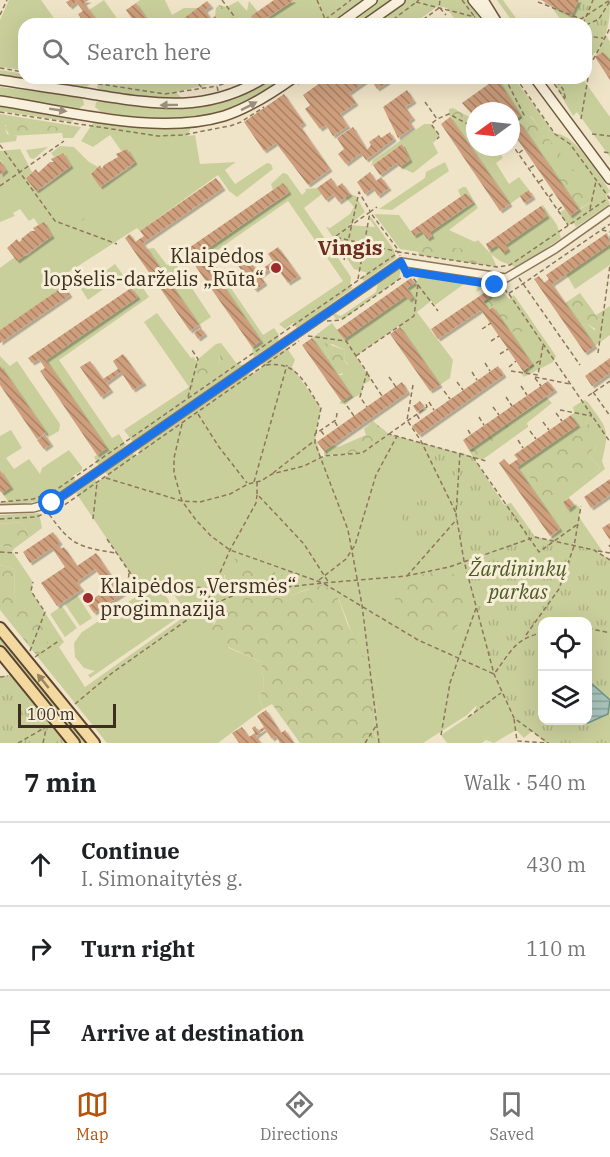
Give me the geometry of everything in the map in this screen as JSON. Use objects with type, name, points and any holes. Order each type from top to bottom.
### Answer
[{"type":"main road","points":[[347,18],[372,0]]},
{"type":"main road","points":[[374,18],[400,0]]},
{"type":"main road","points":[[473,0],[488,18]]},
{"type":"main road","points":[[483,0],[494,18]]},
{"type":"main road","points":[[0,80],[18,83]]},
{"type":"main road","points":[[26,84],[150,104],[183,104],[220,99],[251,84]]},
{"type":"main road","points":[[0,101],[157,124],[210,120],[242,109],[282,84]]},
{"type":"main road","points":[[539,84],[610,179]]},
{"type":"main road","points":[[88,114],[91,94]]},
{"type":"main road","points":[[0,628],[94,743]]},
{"type":"main road","points":[[0,652],[74,743]]},
{"type":"street","points":[[0,509],[33,508],[52,503],[401,262],[506,278],[610,210]]},
{"type":"path","points":[[0,15],[7,0]]},
{"type":"path","points":[[222,0],[236,18]]},
{"type":"path","points":[[317,0],[326,18]]},
{"type":"path","points":[[327,18],[351,0]]},
{"type":"path","points":[[425,18],[439,8],[440,0]]},
{"type":"path","points":[[462,0],[475,16]]},
{"type":"path","points":[[585,17],[593,0]]},
{"type":"path","points":[[538,2],[573,17],[585,17],[610,0]]},
{"type":"path","points":[[592,22],[599,19],[610,0]]},
{"type":"path","points":[[395,18],[418,1],[475,16]]},
{"type":"path","points":[[439,8],[446,15]]},
{"type":"path","points":[[592,64],[610,28]]},
{"type":"path","points":[[592,37],[604,38]]},
{"type":"path","points":[[0,68],[18,71]]},
{"type":"path","points":[[100,84],[165,94],[217,86]]},
{"type":"path","points":[[198,84],[202,89]]},
{"type":"path","points":[[508,84],[517,102]]},
{"type":"path","points":[[335,237],[399,252],[497,267],[510,265],[610,198],[570,144],[555,134],[520,84]]},
{"type":"path","points":[[555,84],[566,100]]},
{"type":"path","points":[[581,120],[587,84]]},
{"type":"path","points":[[425,102],[437,119]]},
{"type":"path","points":[[437,139],[440,136],[431,124],[437,119],[449,114],[466,123]]},
{"type":"path","points":[[592,134],[610,135]]},
{"type":"path","points":[[0,186],[64,141]]},
{"type":"path","points":[[0,145],[55,220],[117,244]]},
{"type":"path","points":[[520,152],[524,149]]},
{"type":"path","points":[[604,152],[610,153]]},
{"type":"path","points":[[520,156],[568,226]]},
{"type":"path","points":[[529,169],[535,165]]},
{"type":"path","points":[[539,183],[544,179]]},
{"type":"path","points":[[590,211],[596,180]]},
{"type":"path","points":[[344,260],[359,192],[370,212],[399,252],[407,274],[418,284],[438,310]]},
{"type":"path","points":[[548,197],[554,193]]},
{"type":"path","points":[[558,210],[563,206]]},
{"type":"path","points":[[330,240],[377,207]]},
{"type":"path","points":[[357,280],[362,243],[370,212]]},
{"type":"path","points":[[508,294],[610,224]]},
{"type":"path","points":[[602,230],[610,232]]},
{"type":"path","points":[[0,502],[33,500],[53,492],[399,252]]},
{"type":"path","points":[[598,353],[610,265]]},
{"type":"path","points":[[320,326],[327,321],[341,320],[411,272],[504,288],[610,442]]},
{"type":"path","points":[[516,273],[580,365]]},
{"type":"path","points":[[356,356],[414,316],[418,284]]},
{"type":"path","points":[[482,329],[490,323]]},
{"type":"path","points":[[0,519],[49,514],[314,331]]},
{"type":"path","points":[[307,336],[346,341],[382,396]]},
{"type":"path","points":[[491,341],[499,336]]},
{"type":"path","points":[[511,371],[538,375],[543,344]]},
{"type":"path","points":[[500,354],[508,349]]},
{"type":"path","points":[[188,398],[198,359],[192,350]]},
{"type":"path","points":[[523,372],[540,360]]},
{"type":"path","points":[[509,367],[516,362]]},
{"type":"path","points":[[484,363],[490,371]]},
{"type":"path","points":[[266,365],[287,364],[292,366],[321,408],[315,440],[348,530],[352,548],[362,605],[379,743]]},
{"type":"path","points":[[204,608],[230,550],[256,503],[256,482],[287,364]]},
{"type":"path","points":[[367,372],[360,398],[367,407]]},
{"type":"path","points":[[472,372],[477,380]]},
{"type":"path","points":[[389,377],[396,387]]},
{"type":"path","points":[[541,386],[535,377],[570,384]]},
{"type":"path","points":[[588,396],[610,381]]},
{"type":"path","points":[[457,382],[463,390]]},
{"type":"path","points":[[413,385],[407,420],[421,441],[456,514],[465,561],[494,674],[514,718],[517,741],[548,743]]},
{"type":"path","points":[[521,386],[527,395]]},
{"type":"path","points":[[444,391],[450,399]]},
{"type":"path","points":[[593,392],[610,416]]},
{"type":"path","points":[[506,397],[512,406]]},
{"type":"path","points":[[429,402],[434,410]]},
{"type":"path","points":[[272,474],[304,466],[321,458],[362,453],[427,408],[426,404]]},
{"type":"path","points":[[347,406],[354,416]]},
{"type":"path","points":[[493,406],[499,415]]},
{"type":"path","points":[[560,410],[592,417]]},
{"type":"path","points":[[198,413],[219,447],[248,484]]},
{"type":"path","points":[[315,434],[334,421],[337,413]]},
{"type":"path","points":[[556,413],[562,422]]},
{"type":"path","points":[[417,414],[420,420]]},
{"type":"path","points":[[479,417],[484,425]]},
{"type":"path","points":[[334,421],[338,427]]},
{"type":"path","points":[[543,422],[549,430]]},
{"type":"path","points":[[182,424],[174,458],[174,474],[182,501],[211,536],[230,550],[323,583],[418,640],[494,674]]},
{"type":"path","points":[[321,430],[325,436]]},
{"type":"path","points":[[468,430],[471,435]]},
{"type":"path","points":[[530,431],[536,439]]},
{"type":"path","points":[[389,434],[421,441],[486,461]]},
{"type":"path","points":[[318,581],[346,559],[355,545],[375,475],[397,436]]},
{"type":"path","points":[[104,477],[190,503],[230,494],[272,474],[315,440]]},
{"type":"path","points":[[518,440],[523,448]]},
{"type":"path","points":[[456,514],[460,452]]},
{"type":"path","points":[[473,457],[539,552],[578,524]]},
{"type":"path","points":[[93,519],[97,483]]},
{"type":"path","points":[[257,494],[304,544],[329,583]]},
{"type":"path","points":[[494,674],[559,589],[574,546],[581,506]]},
{"type":"path","points":[[49,514],[66,538],[92,549],[116,553]]},
{"type":"path","points":[[406,576],[457,519]]},
{"type":"path","points":[[135,580],[242,592],[406,576],[465,561],[535,537],[610,554]]},
{"type":"path","points":[[107,539],[137,583],[127,591],[129,572]]},
{"type":"path","points":[[594,550],[610,560]]},
{"type":"path","points":[[0,552],[18,553]]},
{"type":"path","points":[[30,652],[45,612],[31,591],[33,582]]},
{"type":"path","points":[[67,711],[112,673],[204,608],[242,592]]},
{"type":"path","points":[[441,735],[458,659],[476,607]]},
{"type":"path","points":[[592,629],[610,633]]},
{"type":"path","points":[[525,636],[538,634]]},
{"type":"path","points":[[34,658],[60,640]]},
{"type":"path","points":[[0,677],[9,675]]},
{"type":"path","points":[[468,717],[502,693]]},
{"type":"path","points":[[514,718],[548,743]]},
{"type":"path","points":[[18,743],[56,720]]},
{"type":"path","points":[[364,743],[376,726]]},
{"type":"path","points":[[43,743],[46,728]]},
{"type":"green space","points":[[9,0],[41,0],[54,18],[18,18],[18,69],[0,67],[0,20]]},
{"type":"green space","points":[[104,0],[117,18],[95,18],[89,10]]},
{"type":"green space","points":[[140,0],[165,0],[172,15],[184,8],[198,8],[184,18],[146,18],[136,3]]},
{"type":"green space","points":[[294,0],[364,0],[339,18],[268,18]]},
{"type":"green space","points":[[378,0],[392,0],[368,18],[353,18]]},
{"type":"green space","points":[[406,0],[468,0],[482,18],[454,18],[447,8],[438,6],[421,18],[381,18]]},
{"type":"green space","points":[[497,0],[503,0],[516,18],[510,18]]},
{"type":"green space","points":[[579,0],[610,0],[606,34],[592,56],[592,18],[560,18],[553,9]]},
{"type":"green space","points":[[238,1],[247,11],[249,1],[258,12],[251,16],[252,18],[235,18],[227,7]]},
{"type":"green space","points":[[219,5],[227,7],[235,18],[216,18],[216,8]]},
{"type":"green space","points":[[606,35],[610,42],[610,60],[603,52],[595,57]]},
{"type":"green space","points":[[0,70],[18,73],[18,79],[0,76]]},
{"type":"green space","points":[[52,84],[90,84],[84,89]]},
{"type":"green space","points":[[98,84],[211,84],[176,92],[184,101],[100,92]]},
{"type":"green space","points":[[261,84],[276,84],[240,105],[219,113],[198,117],[176,119],[129,116],[101,112],[95,107],[96,102],[101,100],[145,106],[189,107],[231,99]]},
{"type":"green space","points":[[501,84],[518,84],[555,134],[562,135],[578,147],[610,191],[606,196],[610,204],[576,227],[573,222],[568,226],[559,213],[565,209],[570,216],[591,202],[531,116],[520,123],[520,102],[512,102]]},
{"type":"green space","points":[[554,84],[586,84],[610,117],[610,157],[577,112],[573,116]]},
{"type":"green space","points":[[0,87],[79,97],[83,99],[84,105],[78,109],[0,96]]},
{"type":"green space","points":[[0,105],[83,118],[84,121],[74,119],[72,122],[0,111]]},
{"type":"green space","points":[[453,108],[466,115],[466,140],[449,115],[449,109]]},
{"type":"green space","points":[[0,114],[81,127],[73,138],[69,138],[69,131],[5,125],[7,134],[17,136],[16,141],[0,143]]},
{"type":"green space","points":[[530,116],[593,194],[591,202],[579,209],[520,123]]},
{"type":"green space","points":[[95,120],[151,128],[191,126],[188,136],[195,135],[200,164],[236,162],[225,170],[235,184],[267,163],[271,164],[273,169],[237,197],[229,191],[218,175],[140,231],[137,228],[58,279],[64,286],[0,330],[0,268],[15,257],[27,256],[52,236],[44,223],[39,226],[34,218],[29,221],[20,209],[13,213],[15,216],[0,222],[0,175],[6,170],[0,160],[0,151],[20,149],[32,172],[26,178],[36,191],[45,187],[71,166],[63,153],[54,157],[51,153],[60,146],[74,147],[89,162],[98,167],[91,174],[101,187],[129,169],[135,162],[127,149],[122,152],[110,135],[93,147],[81,141]]},
{"type":"green space","points":[[9,121],[66,128],[70,131],[69,138],[63,138],[62,133],[10,136],[5,127]]},
{"type":"green space","points":[[424,124],[431,124],[440,136],[433,143],[438,153],[413,173],[400,167],[410,160],[402,144],[371,166],[373,160]]},
{"type":"green space","points":[[48,147],[34,159],[30,158],[26,150]]},
{"type":"green space","points":[[477,156],[487,156],[482,163]]},
{"type":"green space","points":[[487,156],[502,156],[503,158],[496,163],[509,184],[519,177],[529,190],[510,204],[482,163]]},
{"type":"green space","points":[[445,162],[449,171],[392,210],[379,209],[425,178],[426,172]]},
{"type":"green space","points":[[283,173],[287,174],[302,195],[305,189],[317,188],[322,194],[304,208],[351,277],[350,286],[353,288],[297,328],[293,323],[285,329],[279,324],[343,281],[288,201],[209,256],[263,335],[274,328],[279,335],[278,341],[254,357],[252,347],[261,341],[201,253],[289,193],[273,190],[271,184]]},
{"type":"green space","points":[[466,187],[478,208],[449,230],[475,242],[478,240],[490,253],[489,250],[497,245],[503,253],[505,245],[547,216],[541,206],[543,205],[557,225],[561,238],[518,268],[500,261],[491,254],[419,246],[419,252],[400,249],[374,214],[399,215],[414,236],[422,231],[428,239],[432,236],[430,232],[473,203],[466,193],[461,197],[458,190]]},
{"type":"green space","points":[[350,194],[356,196],[365,212],[349,225],[375,227],[369,218],[371,217],[394,250],[396,258],[364,281],[361,278],[368,273],[354,269],[326,227],[330,228],[350,214],[354,207],[345,197]]},
{"type":"green space","points":[[96,206],[102,213],[85,230],[80,222]]},
{"type":"green space","points":[[420,243],[491,254],[497,267],[418,255]]},
{"type":"green space","points":[[610,244],[610,265],[575,289],[566,274]]},
{"type":"green space","points":[[154,248],[167,265],[174,261],[211,317],[199,325],[147,249]]},
{"type":"green space","points":[[115,264],[123,275],[88,300],[81,289]]},
{"type":"green space","points":[[407,266],[468,278],[468,281],[435,305],[431,301],[417,312],[453,360],[450,378],[440,385],[399,326],[356,356],[371,380],[363,385],[361,394],[342,404],[339,403],[351,395],[337,375],[342,375],[348,364],[344,360],[345,350],[332,344],[324,348],[329,357],[327,360],[312,338],[332,323],[344,339],[406,296],[409,300],[413,297],[407,288],[417,281],[422,271]]},
{"type":"green space","points":[[401,267],[399,279],[345,318],[336,319],[332,313],[341,316],[376,292],[378,282]]},
{"type":"green space","points":[[132,278],[137,279],[149,297],[59,360],[112,438],[119,434],[126,445],[99,466],[94,457],[106,448],[46,360],[137,298],[131,288]]},
{"type":"green space","points":[[480,279],[493,281],[489,287],[503,292],[509,299],[514,295],[556,356],[553,362],[524,377],[521,373],[532,364],[509,331],[516,333],[495,293],[490,296],[484,288],[476,292]]},
{"type":"green space","points":[[495,293],[500,294],[523,330],[520,334],[509,331],[493,307],[489,310],[483,301]]},
{"type":"green space","points":[[580,293],[604,326],[601,333],[588,324],[581,326],[565,303]]},
{"type":"green space","points":[[610,306],[610,335],[595,346],[581,326],[588,324],[594,330],[604,326],[596,315]]},
{"type":"green space","points":[[157,313],[191,358],[194,357],[196,361],[216,344],[221,343],[237,364],[243,365],[133,442],[124,430],[189,387],[144,322]],"holes":[[[220,354],[235,365],[189,397],[197,364],[219,367]]]},
{"type":"green space","points":[[325,343],[345,350],[344,360],[350,368],[347,372],[337,375],[327,360],[329,357],[324,348]]},
{"type":"green space","points":[[287,348],[295,360],[292,367],[321,408],[315,436],[321,457],[362,453],[389,434],[473,457],[504,505],[511,503],[535,537],[549,540],[560,529],[517,467],[578,425],[571,415],[574,413],[573,407],[584,400],[588,402],[605,429],[606,442],[602,461],[605,469],[563,502],[568,509],[576,504],[581,509],[579,517],[603,552],[596,551],[610,560],[590,617],[538,617],[538,725],[587,725],[610,743],[546,743],[532,731],[524,738],[516,730],[494,743],[486,740],[482,743],[447,743],[441,735],[474,713],[477,705],[467,715],[423,743],[377,743],[374,726],[378,697],[374,678],[361,657],[338,597],[308,589],[291,595],[287,577],[258,567],[224,575],[229,599],[213,624],[229,648],[261,662],[264,684],[259,697],[263,709],[218,743],[107,743],[37,656],[49,647],[15,596],[14,569],[0,565],[0,546],[15,548],[12,551],[33,582],[31,591],[64,642],[59,647],[85,687],[188,614],[167,585],[152,583],[139,586],[76,493],[95,479],[97,482],[108,475],[105,472],[133,452],[135,457],[142,452],[137,449],[249,372],[250,376],[265,365],[260,364]],"holes":[[[587,422],[597,447],[588,453],[600,469],[551,508]]]},
{"type":"green space","points":[[223,352],[235,365],[188,398],[197,364],[205,361],[219,367],[220,354]]},
{"type":"green space","points":[[0,356],[10,366],[17,361],[60,424],[59,431],[47,438],[46,432],[0,365]]},
{"type":"green space","points":[[546,397],[552,403],[527,423],[528,427],[482,460],[473,457],[469,450]]},
{"type":"green space","points":[[373,421],[389,434],[362,453],[324,456],[324,451],[332,445],[338,447],[366,435],[364,429]]},
{"type":"green space","points":[[588,422],[597,447],[588,453],[600,469],[551,509],[523,467]]},
{"type":"green space","points":[[11,430],[22,448],[6,458],[14,469],[29,459],[40,474],[42,468],[69,450],[82,467],[82,470],[73,476],[76,482],[49,500],[0,507],[0,502],[8,501],[2,493],[11,487],[0,470],[0,436]]},
{"type":"green space","name":"Žardininkų parkas","points":[[460,452],[473,457],[504,505],[511,503],[535,537],[594,550],[610,560],[610,743],[548,743],[514,718],[494,674],[464,561],[456,514]]},
{"type":"green space","points":[[454,453],[458,459],[454,504],[433,459],[437,454]]},
{"type":"green space","points":[[439,490],[454,518],[414,541],[398,513]]},
{"type":"green space","points":[[39,513],[42,528],[30,537],[22,522],[0,524],[0,515]]},
{"type":"green space","points":[[22,522],[30,537],[15,548],[0,546],[0,524]]},
{"type":"green space","points":[[234,559],[253,562],[287,577],[291,595],[322,585],[336,592],[347,623],[374,678],[378,696],[374,726],[377,743],[300,743],[272,704],[263,709],[259,697],[264,684],[261,662],[220,643],[210,631],[229,599],[225,573],[229,563]]},
{"type":"green space","points":[[0,565],[14,569],[15,596],[46,632],[49,647],[37,656],[0,610]]},
{"type":"green space","points":[[447,570],[460,578],[466,588],[463,613],[459,624],[452,631],[444,637],[431,640],[419,634],[407,623],[398,609],[395,596],[405,584],[417,576]]},
{"type":"green space","points":[[148,589],[159,591],[167,598],[171,607],[170,618],[177,614],[179,617],[90,678],[88,675],[95,671],[84,668],[75,657],[74,643],[82,632]]},
{"type":"green space","points":[[77,595],[92,618],[80,626],[65,604]]},
{"type":"green space","points":[[62,606],[77,628],[65,637],[50,614]]},
{"type":"green space","points":[[0,634],[63,711],[56,716],[0,647]]},
{"type":"green space","points":[[13,674],[68,743],[0,743],[0,677]]},
{"type":"green space","points":[[66,715],[89,743],[78,743],[59,720]]},
{"type":"water","points":[[592,684],[610,700],[608,714],[592,721]]},
{"type":"building","points":[[89,0],[84,3],[95,18],[81,18],[78,14],[83,11],[76,2],[70,7],[66,2]]},
{"type":"building","points":[[274,0],[294,0],[266,18],[251,16]]},
{"type":"building","points":[[541,0],[579,0],[571,16]]},
{"type":"building","points":[[207,1],[211,6],[205,10],[210,18],[184,18]]},
{"type":"building","points":[[136,3],[146,18],[132,18],[126,10]]},
{"type":"building","points":[[603,52],[610,60],[610,80],[595,57]]},
{"type":"building","points":[[319,84],[362,84],[349,93],[356,103],[340,114],[348,126],[333,136],[326,125],[320,129],[305,109],[310,105],[303,95]]},
{"type":"building","points":[[374,84],[385,84],[377,89]]},
{"type":"building","points":[[489,84],[501,84],[512,102],[466,102],[466,107],[462,103]]},
{"type":"building","points":[[407,90],[414,101],[405,107],[413,118],[409,121],[413,127],[398,138],[383,107]]},
{"type":"building","points":[[284,94],[304,123],[300,126],[330,169],[308,185],[276,143],[264,151],[244,122]]},
{"type":"building","points":[[450,117],[466,140],[466,156],[477,156],[510,204],[500,211],[441,124]]},
{"type":"building","points":[[520,123],[579,209],[570,216],[520,143]]},
{"type":"building","points":[[353,127],[367,150],[371,145],[369,142],[379,135],[381,138],[390,132],[394,139],[366,160],[361,153],[346,164],[338,154],[344,149],[337,138]]},
{"type":"building","points":[[402,144],[410,160],[400,167],[397,163],[380,175],[373,165]]},
{"type":"building","points":[[127,149],[135,162],[100,187],[91,174],[100,165],[102,169],[104,165],[118,157],[116,154]]},
{"type":"building","points":[[63,153],[71,166],[36,191],[26,178],[36,169],[38,173],[50,162],[54,162],[51,159]]},
{"type":"building","points":[[0,161],[6,170],[0,175]]},
{"type":"building","points":[[370,172],[376,181],[381,177],[389,188],[378,196],[373,188],[365,194],[357,182]]},
{"type":"building","points":[[216,178],[223,188],[143,243],[199,325],[190,331],[125,238],[130,234],[135,242],[144,236],[140,231]]},
{"type":"building","points":[[331,178],[337,187],[342,183],[350,194],[339,202],[333,194],[326,200],[317,188]]},
{"type":"building","points":[[283,183],[289,192],[201,253],[261,341],[252,347],[194,264],[199,261],[193,252],[186,257],[183,252]]},
{"type":"building","points":[[529,190],[533,197],[524,203],[520,196]]},
{"type":"building","points":[[466,193],[473,202],[430,232],[432,236],[427,239],[422,231],[414,236],[411,231]]},
{"type":"building","points":[[541,206],[547,216],[505,245],[508,249],[503,253],[497,245],[489,250],[486,244]]},
{"type":"building","points":[[44,222],[52,236],[17,261],[7,248],[17,239],[19,242],[31,231],[35,231],[33,228]]},
{"type":"building","points":[[607,233],[610,244],[552,284],[595,346],[585,353],[534,279],[539,276],[544,283],[549,279],[546,275]]},
{"type":"building","points":[[278,247],[299,276],[288,283],[275,265],[260,276],[265,283],[255,290],[235,261],[245,254],[258,272],[273,261],[268,254]]},
{"type":"building","points":[[411,278],[415,283],[407,288],[413,297],[409,300],[406,296],[344,339],[337,330]]},
{"type":"building","points":[[64,286],[70,295],[0,343],[0,330]]},
{"type":"building","points":[[131,288],[138,297],[46,360],[107,448],[97,455],[40,371],[45,368],[39,359],[32,363],[28,358]]},
{"type":"building","points":[[487,291],[490,296],[483,301],[489,310],[493,307],[532,364],[523,371],[481,310],[438,339],[431,329]]},
{"type":"building","points":[[400,327],[440,385],[430,391],[390,334]]},
{"type":"building","points":[[201,328],[205,334],[198,339],[194,333]]},
{"type":"building","points":[[312,338],[351,395],[342,402],[302,345]]},
{"type":"building","points":[[123,354],[144,383],[133,390],[121,372],[106,383],[111,390],[101,397],[80,367],[90,361],[103,379],[118,369],[113,361]]},
{"type":"building","points":[[610,358],[610,373],[592,386],[585,376]]},
{"type":"building","points":[[0,365],[46,432],[37,439],[0,385]]},
{"type":"building","points":[[498,366],[504,375],[419,435],[412,426]]},
{"type":"building","points":[[548,381],[555,390],[469,450],[463,440]]},
{"type":"building","points":[[402,382],[408,392],[324,451],[317,442]]},
{"type":"building","points":[[420,401],[424,407],[417,412],[413,406]]},
{"type":"building","points":[[571,415],[578,425],[517,467],[560,529],[550,536],[499,463],[504,459],[509,465],[518,459],[514,455]]},
{"type":"building","points":[[45,435],[51,444],[44,449],[37,440]]},
{"type":"building","points":[[0,470],[11,487],[2,493],[0,491]]},
{"type":"building","points":[[610,479],[610,495],[591,508],[584,497]]},
{"type":"building","points":[[569,498],[574,505],[568,510],[563,502]]},
{"type":"building","points":[[610,523],[610,540],[602,528]]},
{"type":"building","points":[[53,532],[60,542],[58,544],[61,549],[64,547],[77,566],[96,553],[113,578],[111,579],[114,584],[117,583],[124,593],[94,613],[87,603],[109,588],[95,569],[77,582],[82,589],[57,606],[41,583],[65,567],[52,548],[30,563],[23,552]]},
{"type":"building","points":[[266,710],[281,733],[285,730],[294,743],[280,743],[276,736],[272,739],[265,729],[256,736],[261,743],[239,743],[232,733],[242,727],[249,737],[255,733],[252,728],[255,726],[258,731],[264,727],[257,716]]},
{"type":"place","name":"Klaipėdos lopšelis-darželis „Rūta“","points":[[276,268]]},
{"type":"place","name":"Klaipėdos „Versmės“ progimnazija","points":[[88,598]]},
{"type":"district","name":"Vingis","points":[[350,248]]},
{"type":"route","points":[[52,503],[401,262],[407,274],[411,272],[495,285]]}]
